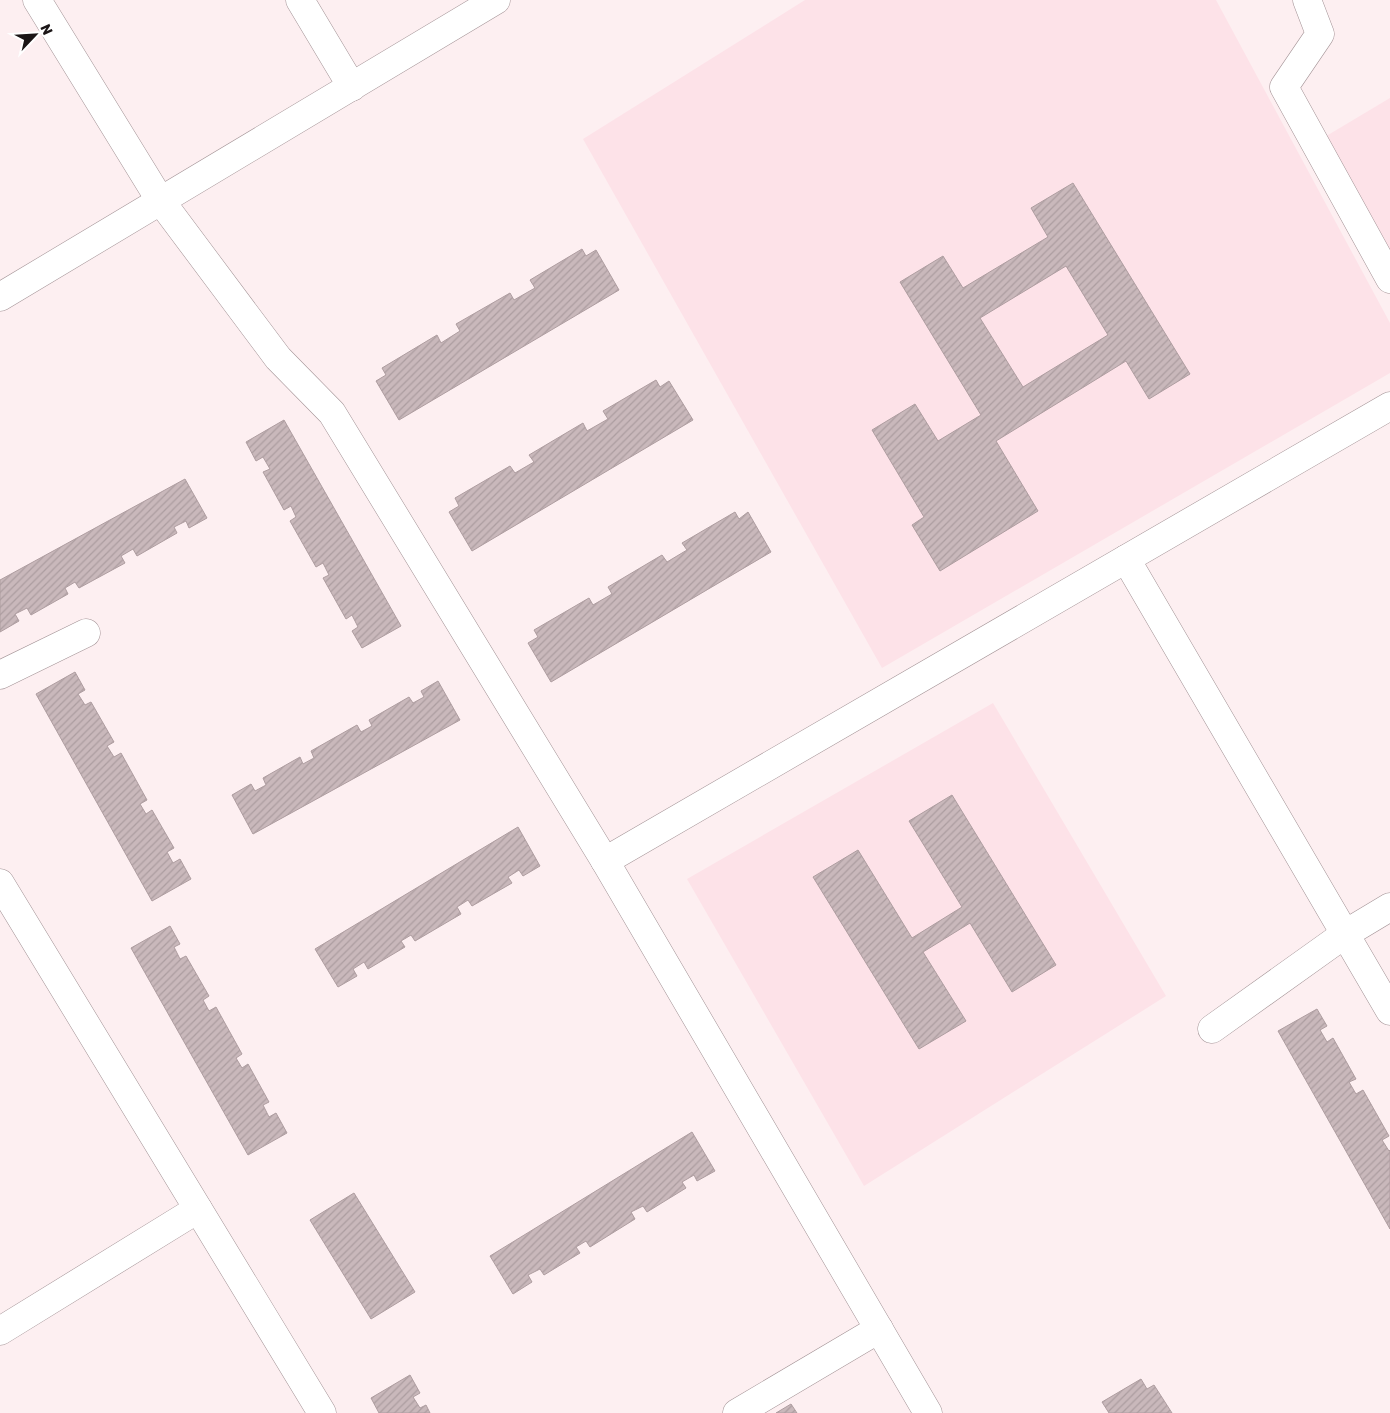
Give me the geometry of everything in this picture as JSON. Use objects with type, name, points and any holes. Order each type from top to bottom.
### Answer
[{"type":"street","points":[[37,0],[160,200],[278,358],[332,414],[605,861],[928,1413]]},
{"type":"street","points":[[300,0],[352,87]]},
{"type":"street","points":[[0,298],[160,200],[496,0]]},
{"type":"street","points":[[1307,0],[1320,34],[1284,87],[1390,280]]},
{"type":"street","points":[[605,861],[1390,406]]},
{"type":"street","points":[[1126,559],[1390,1011]]},
{"type":"street","points":[[0,674],[86,633]]},
{"type":"street","points":[[0,882],[322,1413]]},
{"type":"street","points":[[1212,1030],[1345,934],[1390,907]]},
{"type":"street","points":[[0,1331],[198,1209]]},
{"type":"street","points":[[737,1413],[879,1329]]},
{"type":"shaded area","points":[[805,0],[1216,0],[1390,323],[1390,373],[882,668],[583,139]]},
{"type":"shaded area","points":[[1390,98],[1390,250],[1323,138]]},
{"type":"shaded area","points":[[993,703],[1166,996],[864,1186],[687,879]]},
{"type":"building","points":[[1073,183],[1190,374],[1149,399],[1126,361],[996,441],[1038,511],[940,571],[912,525],[924,517],[872,430],[915,404],[938,441],[981,415],[900,282],[943,256],[963,288],[1048,237],[1031,208]],"holes":[[[1066,266],[1108,335],[1023,387],[980,318]]]},
{"type":"building","points":[[582,249],[586,256],[596,250],[619,290],[399,420],[376,381],[386,375],[382,368],[437,335],[441,343],[460,331],[456,324],[510,293],[514,300],[535,288],[530,280]]},
{"type":"building","points":[[656,380],[660,387],[669,381],[693,420],[472,551],[449,512],[459,506],[455,498],[510,466],[515,473],[534,462],[529,455],[583,423],[587,431],[608,419],[603,411]]},
{"type":"building","points":[[284,420],[401,626],[362,648],[352,631],[358,627],[352,615],[346,619],[323,578],[329,575],[323,563],[316,567],[290,521],[296,517],[291,506],[284,510],[263,472],[270,469],[263,457],[256,461],[246,442]]},
{"type":"building","points":[[185,479],[207,518],[189,528],[186,521],[174,527],[177,533],[137,556],[133,549],[121,556],[125,563],[79,588],[75,582],[65,588],[68,594],[31,615],[27,608],[15,614],[19,621],[0,632],[0,580]]},
{"type":"building","points":[[735,512],[739,519],[748,512],[771,552],[551,682],[528,643],[538,637],[534,630],[589,598],[593,605],[612,594],[608,587],[662,555],[667,562],[687,550],[682,543]]},
{"type":"building","points":[[75,672],[85,690],[78,694],[85,705],[91,702],[114,742],[107,746],[114,757],[121,753],[147,800],[140,804],[146,814],[152,810],[174,848],[167,852],[173,863],[180,859],[191,879],[152,901],[36,694]]},
{"type":"building","points":[[438,681],[460,720],[253,834],[232,795],[251,784],[255,791],[266,785],[263,778],[300,757],[303,764],[314,758],[311,751],[357,725],[361,732],[372,726],[369,720],[409,697],[413,703],[424,697],[421,691]]},
{"type":"building","points":[[952,795],[1056,965],[1012,992],[970,923],[923,952],[966,1021],[919,1049],[813,877],[858,850],[912,938],[962,907],[909,821]]},
{"type":"building","points":[[518,827],[540,866],[523,876],[519,870],[508,877],[512,883],[472,906],[468,900],[457,907],[461,914],[415,941],[411,935],[401,941],[405,947],[368,969],[364,962],[353,969],[357,976],[338,987],[315,949]]},
{"type":"building","points":[[170,926],[180,944],[174,947],[180,959],[186,956],[209,996],[203,1000],[209,1011],[216,1007],[242,1054],[236,1058],[242,1068],[248,1064],[269,1102],[263,1105],[269,1117],[276,1113],[287,1133],[248,1155],[131,948]]},
{"type":"building","points":[[1317,1009],[1327,1026],[1320,1030],[1327,1042],[1333,1038],[1356,1079],[1349,1082],[1356,1094],[1363,1090],[1389,1136],[1382,1140],[1390,1150],[1390,1229],[1278,1031]]},
{"type":"building","points":[[692,1132],[715,1171],[697,1181],[694,1175],[682,1182],[686,1188],[647,1212],[643,1206],[631,1212],[635,1219],[590,1247],[586,1241],[576,1247],[580,1253],[544,1275],[540,1269],[528,1275],[532,1282],[513,1294],[490,1256]]},
{"type":"building","points":[[354,1193],[415,1292],[371,1319],[310,1220]]},
{"type":"building","points":[[410,1375],[420,1393],[413,1397],[420,1408],[426,1405],[430,1413],[379,1413],[371,1398]]},
{"type":"building","points":[[1141,1379],[1147,1389],[1154,1385],[1172,1413],[1109,1413],[1102,1402]]},
{"type":"building","points":[[791,1404],[797,1413],[776,1413]]}]
